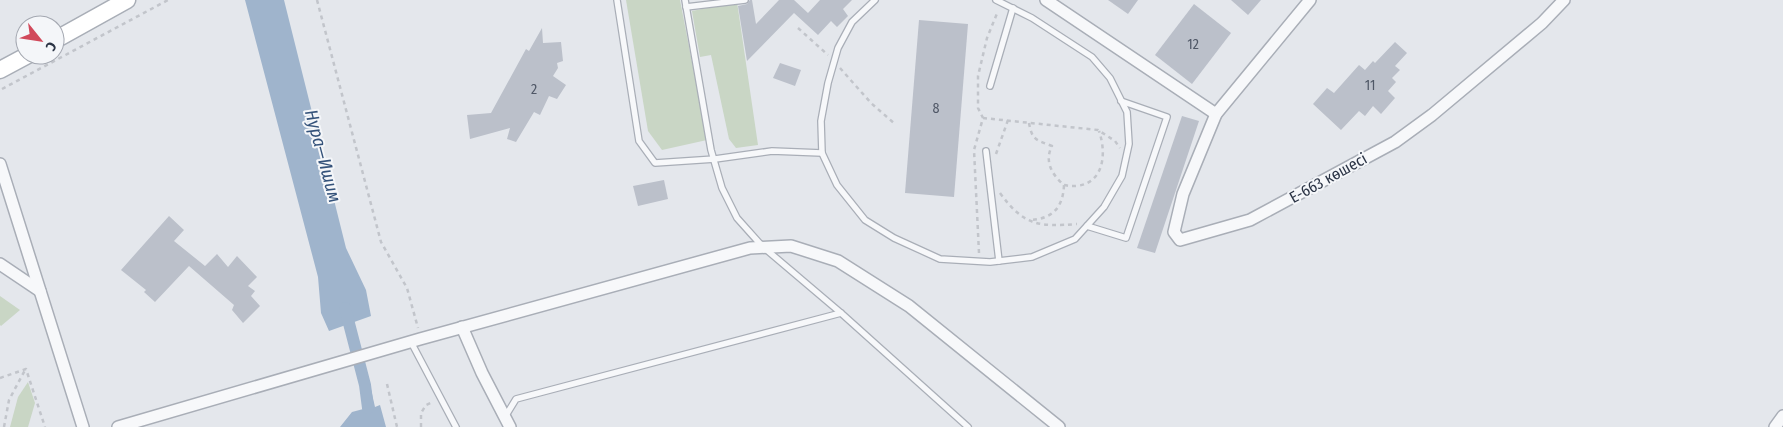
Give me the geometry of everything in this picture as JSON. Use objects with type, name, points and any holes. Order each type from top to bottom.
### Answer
[{"type":"main road","points":[[65,34],[127,0]]},
{"type":"main road","points":[[0,70],[15,62]]},
{"type":"street","points":[[1046,0],[1216,114]]},
{"type":"street","name":"Е-663 көшесі","points":[[1310,0],[1216,114],[1183,194],[1174,232],[1180,240],[1250,220],[1395,142],[1432,115],[1542,23],[1564,0]]},
{"type":"street","points":[[0,164],[83,427]]},
{"type":"street","points":[[118,427],[462,327],[762,246],[791,246],[838,261],[909,306],[1059,427]]},
{"type":"street","points":[[0,264],[40,291]]},
{"type":"street","points":[[462,327],[482,373],[507,422]]},
{"type":"street","points":[[1775,427],[1783,416]]},
{"type":"lane","points":[[617,0],[639,140],[654,163],[715,159],[772,151],[822,153]]},
{"type":"lane","points":[[685,0],[715,159],[722,188],[737,218],[762,246],[841,312],[968,427]]},
{"type":"lane","points":[[686,7],[745,0]]},
{"type":"lane","points":[[867,8],[868,0]]},
{"type":"lane","points":[[875,0],[852,22],[834,61],[821,120],[822,153],[837,185],[865,220],[894,238],[940,259],[980,262],[1032,257],[1075,239],[1104,207],[1118,184],[1129,144],[1127,112],[1110,78],[1092,57],[999,1]]},
{"type":"lane","points":[[990,86],[1013,8]]},
{"type":"lane","points":[[1088,225],[1126,238],[1167,117],[1121,101]]},
{"type":"lane","points":[[986,151],[999,261]]},
{"type":"lane","points":[[507,422],[516,400],[841,312]]},
{"type":"lane","points":[[416,341],[456,427]]},
{"type":"path","points":[[2,89],[168,0]]},
{"type":"path","points":[[317,0],[381,242],[407,288],[416,341]]},
{"type":"path","points":[[980,262],[974,150],[982,118],[978,108],[978,76],[987,38],[999,1]]},
{"type":"path","points":[[798,28],[834,61],[871,103],[895,124]]},
{"type":"path","points":[[982,118],[1098,130],[1115,141],[1126,157]]},
{"type":"path","points":[[996,155],[1008,120]]},
{"type":"path","points":[[1028,123],[1031,135],[1038,141],[1052,146],[1049,167],[1055,177],[1064,186],[1076,188],[1085,185],[1101,168],[1104,149],[1098,130]]},
{"type":"path","points":[[1028,220],[1050,216],[1060,206],[1064,186]]},
{"type":"path","points":[[996,188],[1010,206],[1028,220],[1044,226],[1088,225]]},
{"type":"path","points":[[0,378],[26,369]]},
{"type":"path","points":[[4,427],[9,400],[26,369]]},
{"type":"path","points":[[26,369],[45,427]]},
{"type":"path","points":[[387,384],[397,427]]},
{"type":"path","points":[[421,427],[421,413],[426,405],[441,398]]},
{"type":"green space","points":[[626,0],[680,0],[707,140],[662,150],[648,131]]},
{"type":"green space","points":[[690,0],[692,11],[737,2],[758,145],[736,148],[729,139],[711,55],[700,57]]},
{"type":"green space","points":[[0,296],[20,310],[1,326],[0,325]]},
{"type":"green space","points":[[28,382],[35,403],[28,427],[10,427],[18,397]]},
{"type":"water","name":"Нура—Ишим","points":[[245,0],[284,0],[346,248],[366,290],[371,316],[329,331],[321,313],[318,277]]},
{"type":"water","points":[[370,385],[375,407],[380,405],[386,427],[340,427],[352,412],[367,408],[361,387]]},
{"type":"building","points":[[752,0],[756,24],[779,0],[794,0],[808,13],[820,0],[852,0],[843,9],[848,16],[837,27],[831,21],[818,35],[794,13],[747,61],[738,6],[747,4]]},
{"type":"building","points":[[1108,0],[1138,0],[1128,14]]},
{"type":"building","points":[[1231,0],[1261,0],[1248,15]]},
{"type":"building","points":[[1194,4],[1231,33],[1192,84],[1155,55]]},
{"type":"building","points":[[919,20],[968,24],[954,197],[905,193]]},
{"type":"building","points":[[542,28],[543,43],[561,42],[563,61],[557,63],[558,68],[553,76],[566,85],[557,99],[549,96],[540,115],[534,112],[516,142],[507,139],[510,128],[470,139],[467,115],[491,113],[526,49],[529,51]]},
{"type":"building","points":[[1395,42],[1407,53],[1395,66],[1400,70],[1392,78],[1396,82],[1388,91],[1395,98],[1381,114],[1373,106],[1365,116],[1359,111],[1341,130],[1313,104],[1327,88],[1334,93],[1359,65],[1365,70],[1373,61],[1375,63]]},
{"type":"building","points":[[780,63],[801,70],[795,86],[773,78]]},
{"type":"building","points":[[1182,116],[1199,121],[1155,253],[1137,248]]},
{"type":"building","points":[[664,180],[668,199],[638,206],[633,186]]},
{"type":"building","points":[[169,216],[184,230],[174,241],[205,266],[217,254],[228,267],[237,256],[257,277],[248,286],[255,291],[251,296],[260,306],[243,323],[232,310],[234,305],[189,266],[155,302],[144,292],[146,290],[121,270]]},
{"type":"waterway","points":[[345,308],[365,385],[368,408]]}]
